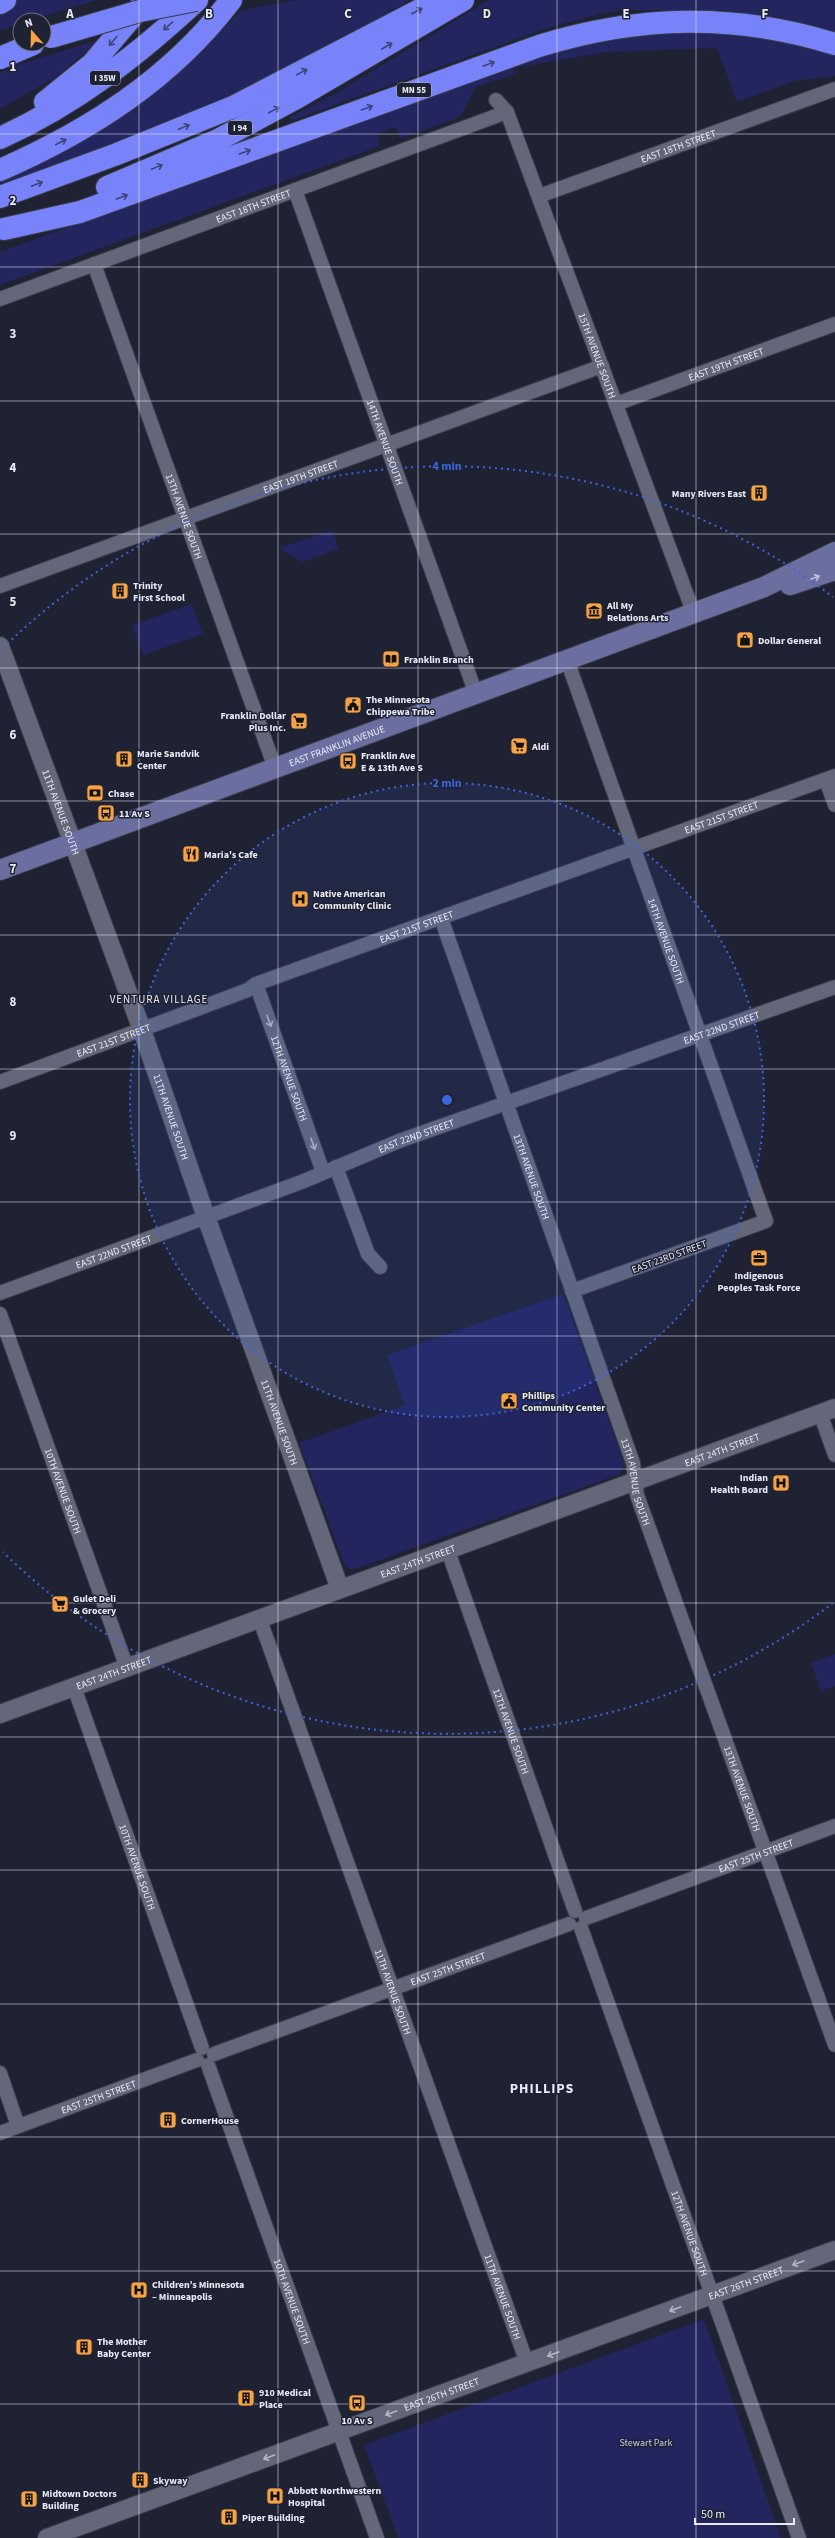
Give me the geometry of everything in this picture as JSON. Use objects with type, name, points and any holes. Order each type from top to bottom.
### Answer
[{"type":"highway","points":[[0,3],[5,0]]},
{"type":"highway","points":[[0,129],[46,102],[80,75],[104,51],[146,0]]},
{"type":"highway","points":[[52,37],[140,11],[197,0]]},
{"type":"highway","name":"I 35W","points":[[0,138],[40,119],[82,95],[134,56],[197,0]]},
{"type":"highway","points":[[0,170],[70,137],[111,113],[150,83],[180,54],[231,0]]},
{"type":"highway","points":[[180,54],[205,35],[237,0]]},
{"type":"highway","points":[[0,197],[118,154],[232,107],[440,0]]},
{"type":"highway","name":"I 94","points":[[2,229],[209,144],[298,97],[463,0]]},
{"type":"highway","name":"MN 55","points":[[2,229],[80,212],[517,54],[593,31],[635,24],[727,22],[788,31],[835,44]]},
{"type":"highway","points":[[0,54],[12,49]]},
{"type":"highway","points":[[0,58],[14,52]]},
{"type":"main road","name":"EAST FRANKLIN AVENUE","points":[[0,870],[694,614],[764,587],[835,552]]},
{"type":"main road","name":"EAST FRANKLIN AVENUE","points":[[764,587],[792,585],[835,570]]},
{"type":"street","name":"EAST 18TH STREET","points":[[539,196],[835,89]]},
{"type":"street","name":"15TH AVENUE SOUTH","points":[[496,100],[507,112],[694,614]]},
{"type":"street","name":"EAST 18TH STREET","points":[[0,298],[507,112]]},
{"type":"street","name":"14TH AVENUE SOUTH","points":[[295,190],[476,694]]},
{"type":"street","name":"13TH AVENUE SOUTH","points":[[94,264],[275,768]]},
{"type":"street","name":"EAST 19TH STREET","points":[[616,404],[835,324]]},
{"type":"street","name":"EAST 19TH STREET","points":[[0,586],[602,366]]},
{"type":"street","name":"11TH AVENUE SOUTH","points":[[0,646],[142,1030],[206,1217],[340,1589]]},
{"type":"street","name":"14TH AVENUE SOUTH","points":[[567,660],[766,1220]]},
{"type":"street","name":"EAST 21ST STREET","points":[[0,1082],[248,990],[256,984],[830,778]]},
{"type":"street","points":[[830,778],[835,805]]},
{"type":"street","name":"13TH AVENUE SOUTH","points":[[441,918],[633,1463],[637,1495],[835,2045]]},
{"type":"street","name":"12TH AVENUE SOUTH","points":[[256,984],[323,1172]]},
{"type":"street","name":"EAST 22ND STREET","points":[[0,1293],[304,1181],[399,1141],[835,987]]},
{"type":"street","points":[[336,1167],[368,1254],[380,1267]]},
{"type":"street","name":"EAST 23RD STREET","points":[[572,1291],[766,1220]]},
{"type":"street","name":"10TH AVENUE SOUTH","points":[[0,1314],[127,1668]]},
{"type":"street","points":[[827,1410],[835,1455]]},
{"type":"street","name":"EAST 24TH STREET","points":[[0,1714],[260,1620],[340,1589],[448,1551],[827,1410]]},
{"type":"street","name":"12TH AVENUE SOUTH","points":[[448,1551],[711,2295],[799,2538]]},
{"type":"street","name":"11TH AVENUE SOUTH","points":[[260,1620],[528,2363]]},
{"type":"street","name":"10TH AVENUE SOUTH","points":[[74,1687],[377,2538]]},
{"type":"street","name":"EAST 25TH STREET","points":[[0,2133],[205,2057],[393,1990],[578,1920],[835,1826]]},
{"type":"street","points":[[0,2073],[18,2126]]},
{"type":"street","name":"EAST 26TH STREET","points":[[48,2538],[835,2250]]},
{"type":"green space","points":[[14,0],[98,0],[52,14],[52,12],[12,12],[12,27],[0,31],[0,8]]},
{"type":"green space","points":[[296,0],[410,0],[272,80],[0,191],[0,181],[63,152],[106,126],[178,73],[242,10]]},
{"type":"green space","points":[[489,0],[835,0],[835,34],[779,17],[718,10],[625,10],[603,13],[547,28],[291,121],[290,117],[336,93]]},
{"type":"green space","points":[[712,29],[811,45],[835,56],[835,76],[794,81],[737,102],[717,48],[607,52],[513,68],[515,74],[476,87],[460,117],[400,139],[396,127],[377,134],[380,146],[0,285],[0,252],[541,53],[613,35]]},
{"type":"green space","points":[[101,39],[56,77],[0,109],[0,73],[18,65]]},
{"type":"green space","points":[[332,530],[339,549],[302,562],[279,548]]},
{"type":"green space","points":[[192,604],[203,634],[143,655],[132,625]]},
{"type":"green space","points":[[563,1294],[625,1465],[620,1474],[355,1569],[350,1569],[345,1566],[299,1443],[405,1405],[387,1355]]},
{"type":"green space","points":[[835,1654],[835,1686],[821,1691],[811,1663]]},
{"type":"green space","name":"Stewart Park","points":[[704,2319],[781,2538],[398,2538],[364,2445]]},
{"type":"place","name":"Many Rivers East","points":[[759,493]]},
{"type":"place","name":"Trinity First School","points":[[120,591]]},
{"type":"place","name":"All My Relations Arts","points":[[594,611]]},
{"type":"place","name":"Dollar General","points":[[745,640]]},
{"type":"place","name":"Franklin Branch","points":[[391,659]]},
{"type":"place","name":"The Minnesota Chippewa Tribe","points":[[353,705]]},
{"type":"place","name":"Franklin Dollar Plus Inc.","points":[[299,721]]},
{"type":"place","name":"Aldi","points":[[519,746]]},
{"type":"place","name":"Marie Sandvik Center","points":[[124,759]]},
{"type":"place","name":"Franklin Ave E & 13th Ave S","points":[[348,761]]},
{"type":"place","name":"Chase","points":[[95,793]]},
{"type":"place","name":"11 Av S","points":[[106,813]]},
{"type":"place","name":"Maria's Cafe","points":[[191,854]]},
{"type":"place","name":"Native American Community Clinic","points":[[300,899]]},
{"type":"place","name":"Indigenous Peoples Task Force","points":[[759,1258]]},
{"type":"place","name":"Phillips Community Center","points":[[509,1401]]},
{"type":"place","name":"Indian Health Board","points":[[781,1483]]},
{"type":"place","name":"Gulet Deli & Grocery","points":[[60,1604]]},
{"type":"place","name":"CornerHouse","points":[[168,2120]]},
{"type":"place","name":"Children’s Minnesota – Minneapolis","points":[[139,2290]]},
{"type":"place","name":"The Mother Baby Center","points":[[84,2347]]},
{"type":"place","name":"910 Medical Place","points":[[246,2398]]},
{"type":"place","name":"10 Av S","points":[[357,2403]]},
{"type":"place","name":"Skyway","points":[[140,2480]]},
{"type":"place","name":"Abbott Northwestern Hospital","points":[[275,2496]]},
{"type":"place","name":"Midtown Doctors Building","points":[[29,2499]]},
{"type":"place","name":"Piper Building","points":[[229,2517]]},
{"type":"district","name":"VENTURA VILLAGE","points":[[159,999]]},
{"type":"district","name":"PHILLIPS","points":[[542,2088]]}]
